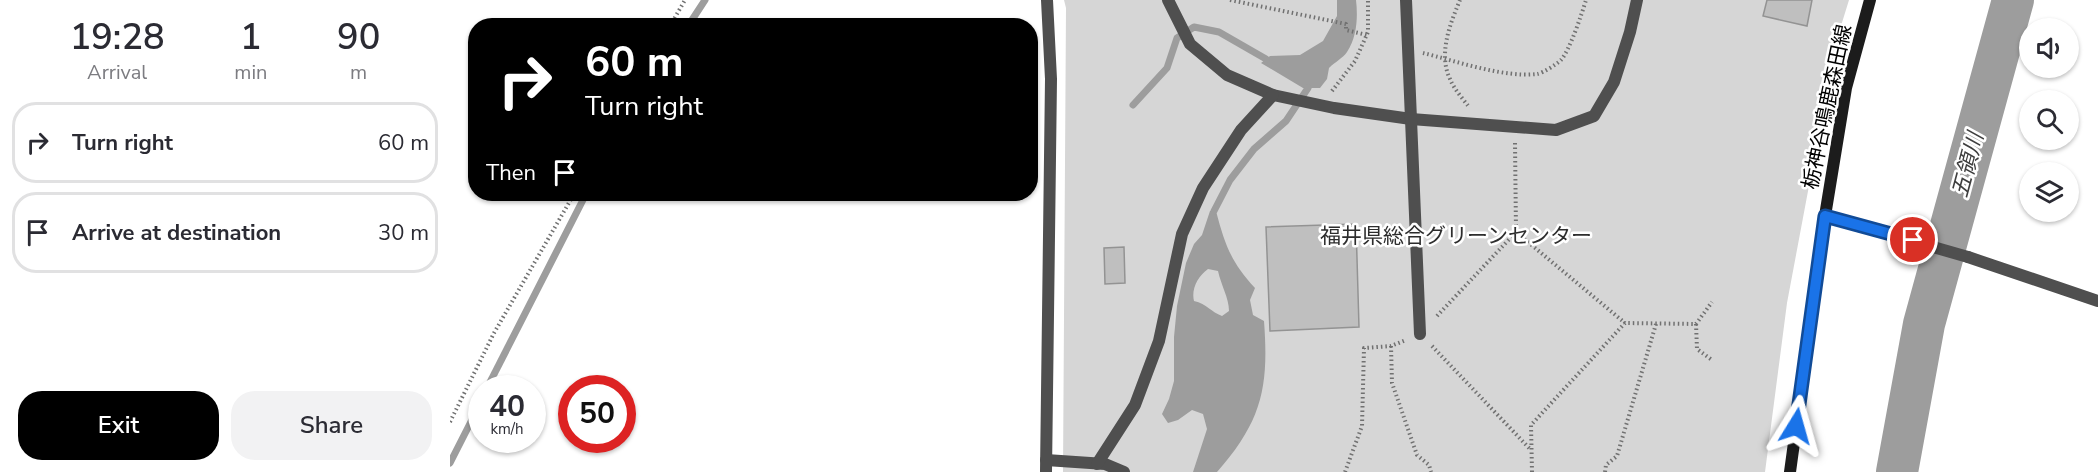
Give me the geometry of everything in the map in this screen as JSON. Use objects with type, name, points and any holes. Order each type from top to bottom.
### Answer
[{"type":"main road","name":"栃神谷鳴鹿森田線","points":[[1790,472],[1825,216],[1846,88],[1870,0]]},
{"type":"street","points":[[1047,0],[1051,79],[1046,466],[1105,464],[1124,472]]},
{"type":"street","points":[[1168,0],[1190,44],[1227,75],[1273,95],[1411,119],[1556,130],[1594,116],[1614,82],[1630,32],[1637,0]]},
{"type":"street","points":[[1406,0],[1420,334]]},
{"type":"street","points":[[1097,464],[1135,405],[1159,341],[1182,234],[1203,188],[1241,130],[1273,95]]},
{"type":"street","points":[[1825,216],[1968,257],[2098,301]]},
{"type":"path","points":[[675,18],[685,0]]},
{"type":"path","points":[[1230,0],[1330,20],[1346,24],[1346,30],[1367,34]]},
{"type":"path","points":[[1320,105],[1355,61],[1367,34],[1368,0]]},
{"type":"path","points":[[1460,0],[1451,21],[1444,59],[1450,80],[1469,106],[1490,125]]},
{"type":"path","points":[[1408,50],[1461,64],[1507,72],[1539,74],[1561,60],[1578,24],[1586,0]]},
{"type":"path","points":[[1345,472],[1362,426],[1364,348],[1391,346],[1420,334],[1516,232],[1515,127]]},
{"type":"path","points":[[450,422],[494,333],[570,201]]},
{"type":"path","points":[[1516,232],[1624,323],[1696,324]]},
{"type":"path","points":[[1712,302],[1696,324],[1697,349],[1712,360]]},
{"type":"path","points":[[1532,472],[1531,425],[1624,323]]},
{"type":"path","points":[[1605,472],[1606,465],[1617,456],[1656,324]]},
{"type":"path","points":[[1420,334],[1532,450]]},
{"type":"path","points":[[1391,346],[1392,383],[1417,455],[1429,465],[1431,472]]},
{"type":"green space","name":"福井県総合グリーンセンター","points":[[1064,0],[1849,0],[1836,42],[1787,303],[1765,472],[1063,472],[1066,8]]},
{"type":"shaded area","points":[[1337,0],[1356,0],[1355,33],[1347,52],[1329,68],[1327,79],[1320,88],[1303,88],[1261,63],[1270,56],[1300,55],[1323,41],[1337,16]]},
{"type":"shaded area","points":[[1210,211],[1216,211],[1230,252],[1240,270],[1255,288],[1250,300],[1253,315],[1264,321],[1265,365],[1259,402],[1244,436],[1217,472],[1193,472],[1207,429],[1203,414],[1192,410],[1178,420],[1168,423],[1162,414],[1174,381],[1177,306],[1186,263],[1194,244],[1202,235]],"holes":[[[1208,269],[1218,271],[1229,306],[1229,311],[1222,316],[1194,301],[1193,296],[1196,283],[1204,272]]]},
{"type":"building","points":[[1767,0],[1812,0],[1807,26],[1763,16]]},
{"type":"building","points":[[1356,224],[1359,327],[1270,331],[1266,227]]},
{"type":"building","points":[[1124,247],[1125,283],[1105,284],[1104,248]]},
{"type":"waterway","points":[[693,18],[705,0]]},
{"type":"waterway","name":"五領川","points":[[1897,472],[1924,324],[2013,0]]},
{"type":"waterway","points":[[1133,105],[1167,68],[1177,38],[1194,27],[1219,32],[1266,59]]},
{"type":"waterway","points":[[1214,211],[1230,180],[1254,149],[1286,121],[1308,88]]},
{"type":"waterway","points":[[494,375],[582,201]]},
{"type":"waterway","points":[[450,463],[468,428]]},
{"type":"route","points":[[1796,426],[1825,216],[1913,240]]}]
